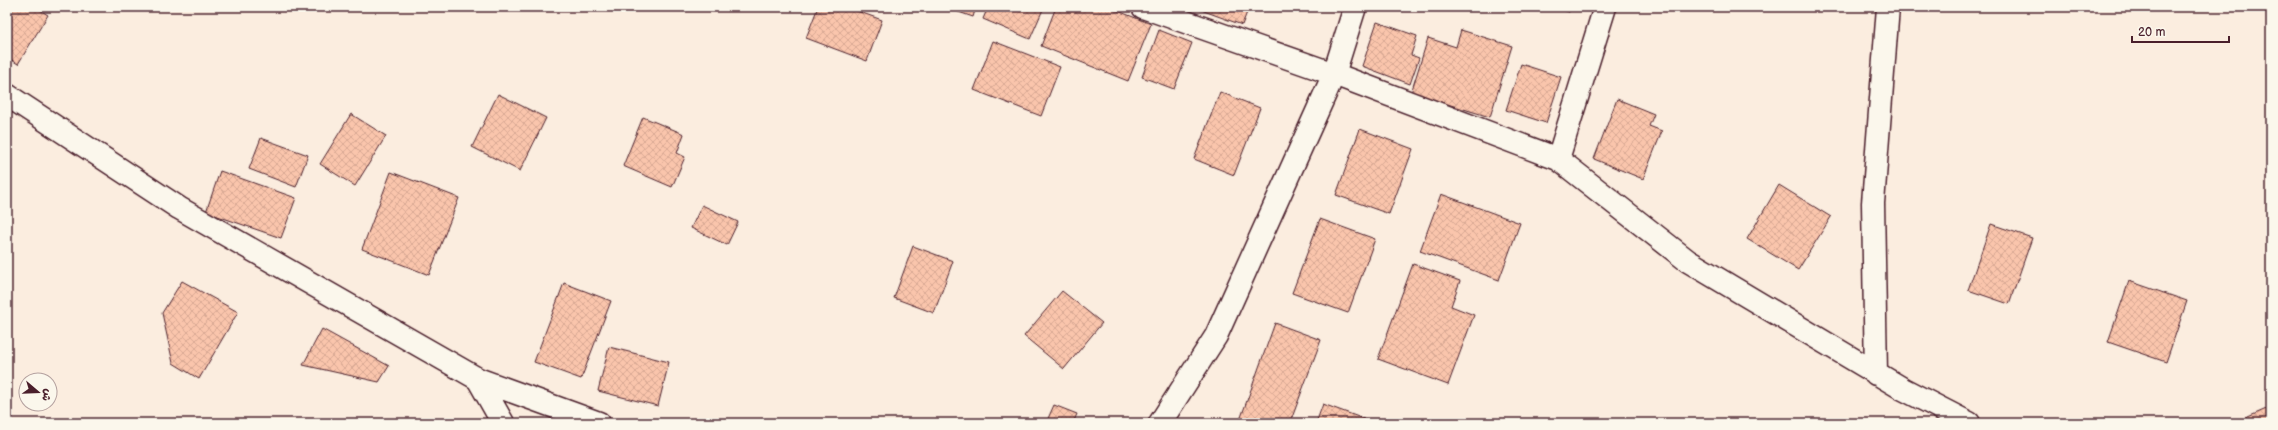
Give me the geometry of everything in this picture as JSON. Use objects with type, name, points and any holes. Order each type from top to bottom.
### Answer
[{"type":"street","points":[[1143,7],[1334,74],[1558,159],[1688,261],[1876,374],[1969,423]]},
{"type":"street","points":[[1160,423],[1216,336],[1334,74],[1355,7]]},
{"type":"street","points":[[1558,159],[1606,7]]},
{"type":"street","points":[[1876,374],[1873,203],[1888,7]]},
{"type":"street","points":[[7,95],[179,208],[478,379],[599,423]]},
{"type":"street","points":[[478,379],[503,423]]},
{"type":"building","points":[[7,7],[35,7],[48,15],[18,64],[7,57]]},
{"type":"building","points":[[818,7],[846,7],[882,20],[867,61],[806,38]]},
{"type":"building","points":[[944,7],[976,7],[973,17]]},
{"type":"building","points":[[988,7],[1044,7],[1030,39],[983,19]]},
{"type":"building","points":[[1056,7],[1108,7],[1151,24],[1128,81],[1041,46]]},
{"type":"building","points":[[1193,7],[1249,7],[1242,25]]},
{"type":"building","points":[[1554,7],[1571,7],[1569,12]]},
{"type":"building","points":[[1377,22],[1417,36],[1411,55],[1419,58],[1410,84],[1362,66]]},
{"type":"building","points":[[1159,30],[1192,43],[1174,89],[1142,77]]},
{"type":"building","points":[[1461,30],[1512,46],[1490,117],[1411,93],[1428,38],[1456,47]]},
{"type":"building","points":[[993,41],[1060,67],[1041,116],[974,90]]},
{"type":"building","points":[[1521,64],[1561,77],[1546,123],[1506,110]]},
{"type":"building","points":[[1220,92],[1260,108],[1234,175],[1194,159]]},
{"type":"building","points":[[498,94],[546,118],[520,171],[472,147]]},
{"type":"building","points":[[1617,99],[1654,114],[1649,126],[1662,131],[1643,179],[1594,159]]},
{"type":"building","points":[[351,114],[386,136],[355,186],[320,164]]},
{"type":"building","points":[[643,117],[684,134],[677,153],[685,157],[672,187],[623,166]]},
{"type":"building","points":[[1360,129],[1413,149],[1389,214],[1336,195]]},
{"type":"building","points":[[261,138],[308,155],[296,187],[249,169]]},
{"type":"building","points":[[220,171],[296,198],[281,238],[206,212]]},
{"type":"building","points":[[391,172],[459,198],[429,275],[362,249]]},
{"type":"building","points":[[1779,185],[1831,217],[1798,270],[1747,239]]},
{"type":"building","points":[[1441,194],[1520,223],[1499,280],[1420,251]]},
{"type":"building","points":[[702,205],[738,222],[727,245],[691,228]]},
{"type":"building","points":[[1320,219],[1375,239],[1348,313],[1292,293]]},
{"type":"building","points":[[1991,224],[2032,238],[2009,304],[1968,290]]},
{"type":"building","points":[[913,246],[953,261],[934,313],[894,298]]},
{"type":"building","points":[[1413,264],[1460,281],[1451,306],[1474,315],[1448,385],[1378,359]]},
{"type":"building","points":[[182,281],[238,312],[199,379],[173,363],[162,313]]},
{"type":"building","points":[[2129,281],[2187,301],[2166,362],[2108,342]]},
{"type":"building","points":[[564,283],[611,301],[581,379],[534,362]]},
{"type":"building","points":[[1062,291],[1102,323],[1064,369],[1024,336]]},
{"type":"building","points":[[1275,323],[1321,340],[1290,423],[1248,423],[1240,420]]},
{"type":"building","points":[[322,329],[389,366],[379,382],[303,365]]},
{"type":"building","points":[[609,347],[669,362],[658,406],[598,391]]},
{"type":"building","points":[[1323,404],[1375,423],[1316,423]]},
{"type":"building","points":[[1054,405],[1077,414],[1073,423],[1046,423]]},
{"type":"building","points":[[2271,407],[2271,423],[2242,423],[2241,420]]}]
